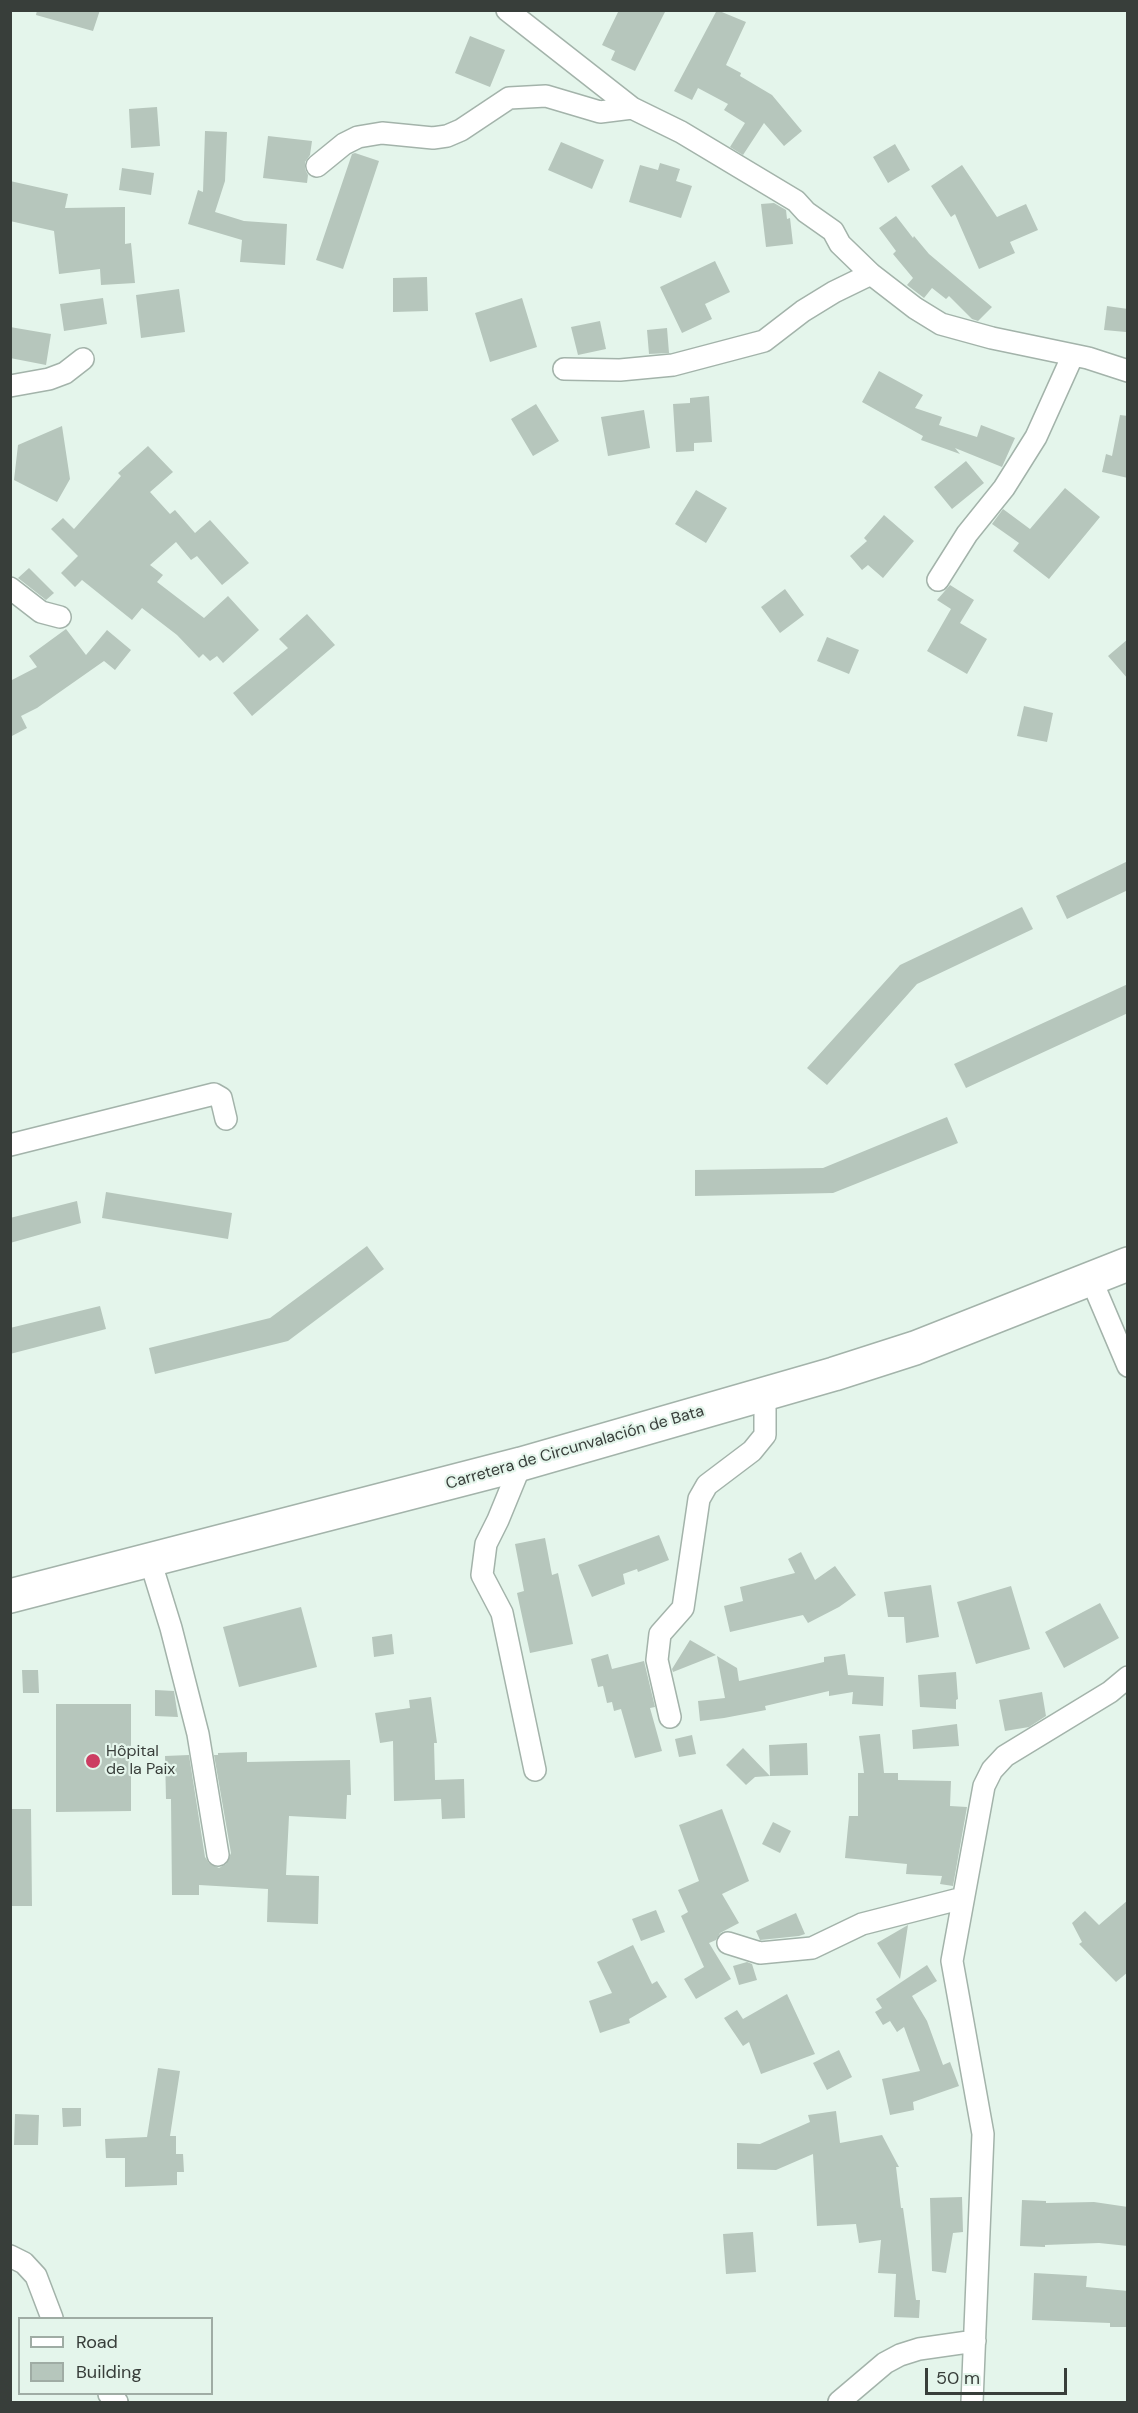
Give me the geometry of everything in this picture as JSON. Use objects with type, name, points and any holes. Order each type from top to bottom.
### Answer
[{"type":"main road","name":"Carretera de Circunvalación de Bata","points":[[10,1596],[522,1464],[765,1394],[915,1347],[1128,1264]]},
{"type":"street","points":[[507,10],[632,108],[681,132],[796,201],[806,212],[832,231],[840,244],[871,274],[915,308],[941,324],[992,339],[1073,355],[1128,371]]},
{"type":"street","points":[[317,166],[344,144],[358,137],[382,133],[433,138],[447,136],[461,130],[509,99],[546,96],[600,112],[632,108]]},
{"type":"street","points":[[564,369],[620,370],[673,365],[764,341],[803,311],[834,292],[871,274]]},
{"type":"street","points":[[938,580],[967,534],[1004,488],[1036,436],[1073,355]]},
{"type":"street","points":[[10,386],[49,379],[65,373],[83,359]]},
{"type":"street","points":[[10,588],[41,612],[60,616]]},
{"type":"street","points":[[10,1145],[214,1094],[220,1098],[226,1119]]},
{"type":"street","points":[[1091,1279],[1128,1366]]},
{"type":"street","points":[[670,1717],[657,1660],[660,1634],[683,1608],[699,1499],[707,1485],[752,1451],[765,1435],[765,1394]]},
{"type":"street","points":[[522,1464],[486,1544],[482,1575],[502,1613],[535,1770]]},
{"type":"street","points":[[150,1560],[171,1628],[198,1734],[218,1856]]},
{"type":"street","points":[[972,2403],[970,2396],[975,2341],[983,2134],[953,1974],[953,1948],[984,1786],[992,1770],[1005,1756],[1110,1692],[1128,1677]]},
{"type":"street","points":[[728,1943],[760,1953],[812,1948],[862,1924],[963,1898]]},
{"type":"street","points":[[10,2256],[24,2263],[36,2276],[51,2317]]},
{"type":"street","points":[[839,2403],[885,2363],[900,2355],[920,2349],[975,2341]]},
{"type":"building","points":[[37,10],[100,10],[93,31],[36,15]]},
{"type":"building","points":[[619,10],[666,10],[635,71],[611,60],[615,51],[602,45]]},
{"type":"building","points":[[717,10],[746,22],[726,65],[772,95],[802,131],[784,146],[764,123],[743,155],[730,147],[745,123],[724,110],[728,104],[698,88],[692,100],[674,91]]},
{"type":"building","points":[[470,36],[505,50],[490,87],[455,73]]},
{"type":"building","points":[[157,107],[160,146],[131,148],[129,109]]},
{"type":"building","points":[[205,131],[227,132],[225,181],[215,212],[244,221],[287,224],[285,265],[240,262],[242,240],[188,224],[198,190],[203,192]]},
{"type":"building","points":[[268,136],[312,141],[310,155],[305,162],[307,183],[263,178]]},
{"type":"building","points":[[561,142],[604,160],[592,189],[548,170]]},
{"type":"building","points":[[895,144],[910,170],[888,183],[873,157]]},
{"type":"building","points":[[352,154],[379,161],[343,269],[316,260]]},
{"type":"building","points":[[660,163],[680,169],[676,181],[692,186],[681,218],[629,202],[640,165],[658,170]]},
{"type":"building","points":[[962,165],[997,217],[1026,204],[1038,230],[1010,242],[1015,253],[979,269],[955,214],[951,217],[931,186]]},
{"type":"building","points":[[122,168],[154,173],[151,195],[119,190]]},
{"type":"building","points":[[10,181],[68,194],[65,208],[125,207],[125,244],[131,243],[135,283],[101,285],[100,269],[59,274],[54,231],[10,221]]},
{"type":"building","points":[[774,203],[786,210],[787,219],[790,218],[793,244],[766,247],[761,204]]},
{"type":"building","points":[[896,216],[929,254],[992,307],[978,321],[972,319],[949,296],[946,299],[932,288],[924,298],[907,285],[913,278],[893,254],[896,251],[879,228]]},
{"type":"building","points":[[715,261],[730,292],[705,304],[712,319],[682,333],[660,287]]},
{"type":"building","points":[[427,277],[428,311],[393,312],[393,278]]},
{"type":"building","points":[[179,289],[185,332],[141,338],[136,295]]},
{"type":"building","points":[[103,298],[107,324],[64,331],[60,304]]},
{"type":"building","points":[[522,298],[537,347],[490,362],[475,313]]},
{"type":"building","points":[[1107,306],[1128,309],[1126,332],[1104,330]]},
{"type":"building","points":[[600,321],[606,349],[578,355],[571,327]]},
{"type":"building","points":[[10,327],[51,334],[46,365],[10,358]]},
{"type":"building","points":[[667,328],[669,353],[649,354],[647,330]]},
{"type":"building","points":[[879,371],[923,395],[915,408],[942,417],[939,425],[977,437],[981,425],[1015,438],[1002,467],[955,448],[960,454],[921,440],[923,436],[862,402]]},
{"type":"building","points":[[709,396],[712,442],[694,443],[694,451],[676,452],[673,404],[690,403],[690,398]]},
{"type":"building","points":[[536,404],[559,441],[533,456],[511,419]]},
{"type":"building","points":[[644,410],[650,448],[608,456],[601,417]]},
{"type":"building","points":[[1120,415],[1128,416],[1128,478],[1102,472],[1106,454],[1112,456]]},
{"type":"building","points":[[62,426],[70,479],[57,502],[14,480],[18,445]]},
{"type":"building","points":[[148,446],[173,472],[150,492],[170,514],[175,510],[195,533],[210,520],[249,563],[222,585],[197,556],[191,560],[176,542],[150,565],[163,575],[157,582],[204,618],[228,596],[259,630],[223,663],[217,656],[210,661],[203,654],[199,658],[177,635],[142,608],[132,620],[82,580],[75,587],[61,573],[78,556],[51,529],[63,518],[74,529],[121,476],[118,473]]},
{"type":"building","points":[[966,461],[984,483],[952,509],[934,487]]},
{"type":"building","points":[[1065,488],[1100,517],[1049,579],[1013,551],[1019,543],[992,524],[1003,509],[1030,529]]},
{"type":"building","points":[[696,490],[727,508],[706,543],[675,524]]},
{"type":"building","points":[[884,515],[914,541],[883,578],[868,565],[862,570],[850,556],[867,541],[864,538]]},
{"type":"building","points":[[29,568],[54,593],[46,600],[18,578]]},
{"type":"building","points":[[950,585],[974,600],[960,623],[987,639],[967,674],[927,651],[951,609],[937,600]]},
{"type":"building","points":[[785,589],[804,615],[780,633],[761,607]]},
{"type":"building","points":[[307,614],[335,645],[252,716],[233,693],[288,648],[279,639]]},
{"type":"building","points":[[66,629],[86,655],[107,630],[131,650],[115,670],[104,661],[37,708],[21,716],[27,728],[10,737],[10,681],[37,667],[29,656]]},
{"type":"building","points":[[827,637],[859,650],[849,674],[817,661]]},
{"type":"building","points":[[1128,639],[1128,679],[1108,656]]},
{"type":"building","points":[[1024,706],[1053,713],[1047,742],[1017,736]]},
{"type":"building","points":[[1128,861],[1128,890],[1067,919],[1056,896]]},
{"type":"building","points":[[1022,907],[1033,929],[917,984],[827,1085],[807,1068],[900,965]]},
{"type":"building","points":[[1128,984],[1128,1013],[966,1088],[954,1064]]},
{"type":"building","points":[[947,1117],[958,1143],[833,1193],[695,1196],[695,1170],[823,1168]]},
{"type":"building","points":[[106,1192],[232,1213],[228,1239],[102,1218]]},
{"type":"building","points":[[77,1201],[81,1223],[10,1243],[10,1218]]},
{"type":"building","points":[[367,1246],[384,1269],[288,1341],[155,1374],[149,1348],[270,1318]]},
{"type":"building","points":[[100,1306],[106,1329],[10,1354],[10,1328]]},
{"type":"building","points":[[659,1535],[669,1560],[638,1572],[637,1569],[623,1574],[625,1584],[592,1597],[578,1565]]},
{"type":"building","points":[[545,1538],[552,1575],[558,1573],[573,1644],[530,1653],[517,1593],[524,1591],[515,1544]]},
{"type":"building","points":[[801,1552],[815,1580],[835,1566],[856,1595],[808,1623],[803,1615],[730,1632],[724,1606],[743,1601],[740,1587],[795,1573],[788,1559]]},
{"type":"building","points":[[931,1585],[939,1637],[906,1643],[904,1617],[888,1617],[884,1592]]},
{"type":"building","points":[[1011,1586],[1030,1649],[976,1664],[957,1602]]},
{"type":"building","points":[[1100,1603],[1119,1638],[1064,1668],[1045,1632]]},
{"type":"building","points":[[301,1607],[317,1667],[239,1687],[223,1627]]},
{"type":"building","points":[[392,1634],[394,1654],[374,1657],[372,1637]]},
{"type":"building","points":[[690,1640],[716,1655],[673,1672],[672,1669]]},
{"type":"building","points":[[608,1654],[612,1669],[644,1661],[655,1707],[650,1708],[662,1751],[635,1758],[621,1709],[614,1711],[612,1702],[607,1703],[603,1686],[598,1687],[591,1659]]},
{"type":"building","points":[[845,1654],[848,1675],[884,1677],[883,1706],[852,1704],[853,1692],[829,1696],[829,1691],[765,1706],[766,1710],[700,1721],[698,1701],[725,1698],[717,1656],[737,1668],[739,1681],[824,1662],[824,1657]]},
{"type":"building","points":[[22,1670],[38,1670],[39,1693],[23,1693]]},
{"type":"building","points":[[956,1672],[958,1699],[956,1709],[920,1707],[918,1675]]},
{"type":"building","points":[[155,1690],[174,1691],[178,1717],[155,1716]]},
{"type":"building","points":[[1042,1692],[1046,1716],[1029,1727],[1005,1731],[999,1700]]},
{"type":"building","points":[[431,1697],[437,1743],[434,1743],[435,1780],[464,1779],[465,1818],[442,1819],[441,1799],[394,1801],[393,1741],[380,1743],[375,1713],[410,1708],[409,1700]]},
{"type":"building","name":"Hôpital de la Paix","points":[[56,1704],[131,1704],[131,1811],[56,1812]]},
{"type":"building","points":[[957,1724],[959,1746],[913,1749],[912,1730]]},
{"type":"building","points":[[880,1734],[884,1773],[898,1773],[898,1780],[951,1781],[950,1806],[967,1807],[953,1886],[940,1884],[942,1876],[906,1874],[907,1864],[845,1858],[849,1816],[858,1816],[858,1773],[864,1773],[859,1736]]},
{"type":"building","points":[[692,1735],[696,1754],[679,1757],[675,1739]]},
{"type":"building","points":[[807,1743],[808,1775],[770,1776],[769,1745]]},
{"type":"building","points":[[743,1748],[770,1776],[755,1777],[746,1785],[726,1765]]},
{"type":"building","points":[[247,1752],[247,1762],[350,1760],[351,1795],[347,1795],[346,1819],[289,1816],[286,1875],[319,1876],[318,1924],[267,1922],[268,1889],[199,1885],[199,1895],[172,1895],[171,1799],[166,1799],[165,1756],[189,1755],[205,1857],[209,1863],[219,1868],[226,1864],[231,1853],[214,1755]]},
{"type":"building","points":[[12,1809],[31,1809],[32,1906],[10,1906]]},
{"type":"building","points":[[722,1809],[749,1881],[722,1894],[739,1923],[720,1933],[716,1940],[709,1943],[731,1979],[696,1999],[684,1979],[704,1967],[681,1916],[688,1912],[678,1890],[699,1881],[679,1825]]},
{"type":"building","points":[[773,1822],[791,1831],[780,1853],[762,1844]]},
{"type":"building","points":[[1128,1900],[1128,1972],[1116,1982],[1079,1944],[1082,1942],[1072,1923],[1085,1911],[1099,1925]]},
{"type":"building","points":[[656,1910],[665,1932],[641,1941],[632,1919]]},
{"type":"building","points":[[796,1913],[805,1934],[760,1940],[756,1931]]},
{"type":"building","points":[[908,1925],[900,1979],[877,1943]]},
{"type":"building","points":[[633,1945],[652,1984],[657,1981],[667,1997],[629,2019],[630,2023],[600,2033],[589,2001],[612,1993],[597,1962]]},
{"type":"building","points":[[747,1962],[752,1964],[757,1980],[739,1985],[733,1966]]},
{"type":"building","points":[[927,1965],[937,1981],[912,1996],[927,2021],[943,2065],[950,2062],[959,2086],[913,2102],[914,2110],[890,2115],[882,2079],[920,2071],[904,2027],[897,2032],[890,2021],[883,2025],[875,2012],[882,2008],[876,1999]]},
{"type":"building","points":[[787,1994],[815,2054],[761,2074],[749,2042],[743,2046],[724,2018],[737,2010],[743,2019]]},
{"type":"building","points":[[839,2050],[852,2077],[827,2090],[813,2063]]},
{"type":"building","points":[[158,2068],[180,2071],[170,2136],[176,2136],[176,2154],[183,2154],[184,2172],[177,2172],[177,2185],[125,2187],[125,2158],[106,2158],[105,2139],[147,2137]]},
{"type":"building","points":[[62,2108],[81,2108],[81,2126],[63,2127]]},
{"type":"building","points":[[836,2111],[840,2143],[882,2135],[899,2167],[896,2167],[901,2208],[903,2208],[916,2300],[920,2300],[919,2318],[894,2317],[896,2274],[878,2273],[881,2240],[859,2243],[856,2224],[817,2226],[813,2154],[776,2170],[737,2169],[737,2143],[760,2144],[810,2122],[808,2115]]},
{"type":"building","points":[[15,2114],[39,2115],[38,2145],[14,2145]]},
{"type":"building","points":[[962,2197],[963,2232],[953,2233],[946,2273],[932,2271],[930,2198]]},
{"type":"building","points":[[1022,2200],[1046,2201],[1046,2203],[1094,2202],[1128,2207],[1128,2246],[1099,2243],[1045,2245],[1045,2247],[1020,2246]]},
{"type":"building","points":[[753,2232],[756,2272],[726,2274],[723,2234]]},
{"type":"building","points":[[1034,2273],[1087,2276],[1086,2287],[1128,2291],[1128,2327],[1110,2327],[1110,2323],[1032,2320]]},
{"type":"place","name":"Hôpital de la Paix","points":[[93,1761]]}]
